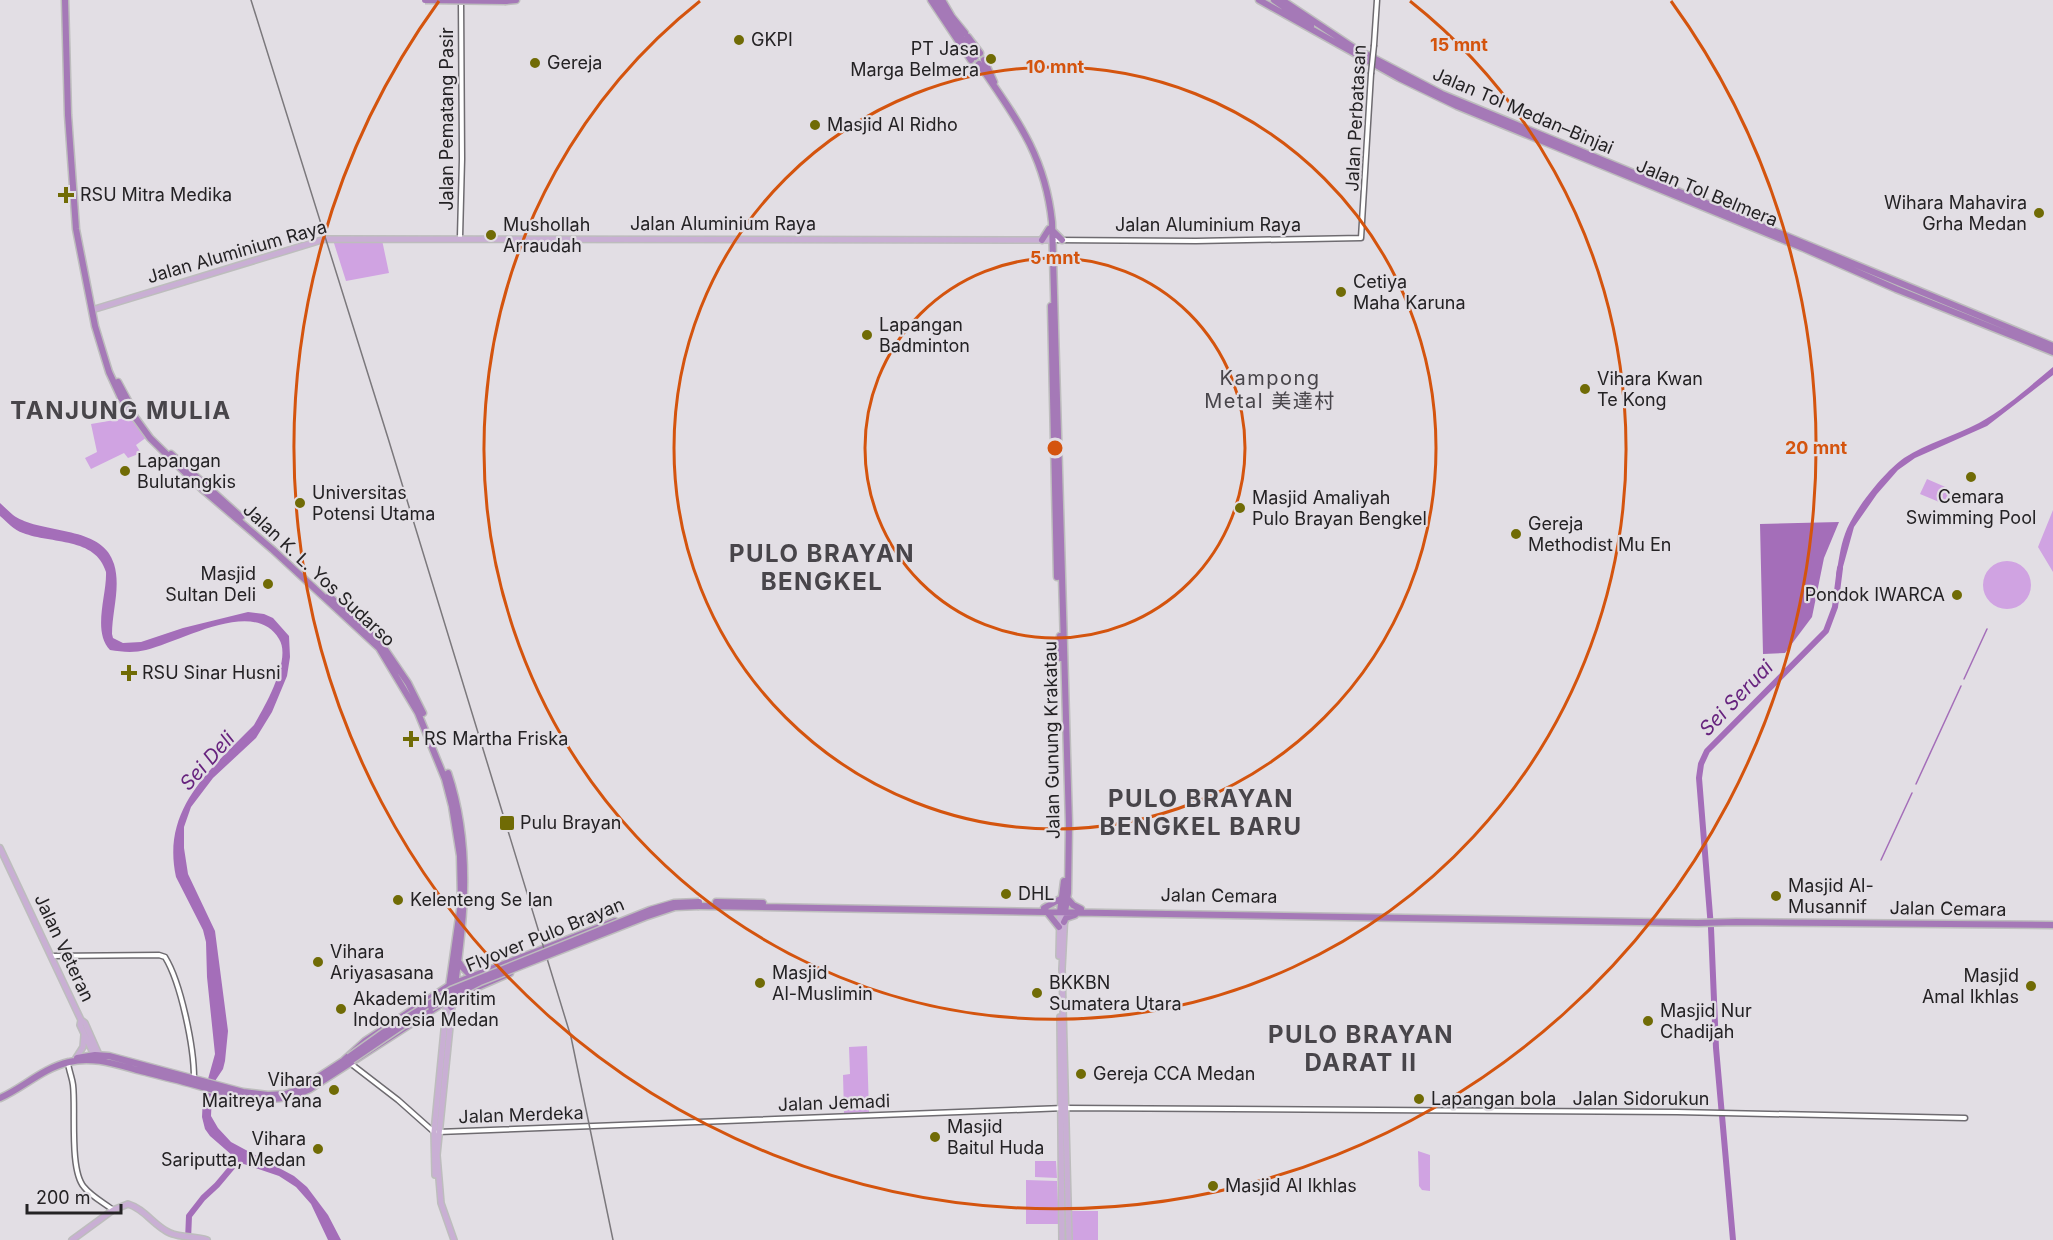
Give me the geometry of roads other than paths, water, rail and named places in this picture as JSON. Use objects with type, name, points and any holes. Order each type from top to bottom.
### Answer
[{"type":"highway","name":"Jalan K. L. Yos Sudarso","points":[[67,0],[68,115],[76,229],[99,343],[117,389],[132,415],[150,438],[202,489],[273,550],[379,648],[418,713],[442,769],[460,856],[460,903],[451,975],[452,984]]},
{"type":"highway","points":[[425,0],[516,0]]},
{"type":"highway","points":[[929,0],[975,57]]},
{"type":"highway","points":[[940,0],[964,34],[975,57]]},
{"type":"highway","points":[[1253,0],[1354,54]]},
{"type":"highway","points":[[1259,0],[1308,29]]},
{"type":"highway","points":[[1274,0],[1354,54]]},
{"type":"highway","name":"Jalan Tol Medan–Binjai","points":[[1282,0],[1323,29],[1368,56],[1442,94],[2053,346]]},
{"type":"highway","points":[[1288,0],[1323,29]]},
{"type":"highway","points":[[964,34],[975,57]]},
{"type":"highway","name":"Jalan Tol Belmera","points":[[1354,54],[1467,110],[2053,352]]},
{"type":"highway","points":[[1048,240],[1051,230],[1049,200],[1042,170],[1028,137],[980,64],[1031,153],[1045,191],[1051,230],[1062,240]]},
{"type":"highway","name":"Jalan Gunung Krakatau","points":[[1051,230],[1048,240],[1064,745],[1065,898],[1063,910]]},
{"type":"highway","name":"Jalan K. L. Yos Sudarso","points":[[93,310],[116,379],[136,414],[155,439],[380,642],[408,683],[444,763],[452,786],[462,833],[465,899],[458,960],[450,1002]]},
{"type":"highway","points":[[1065,898],[1079,911],[1068,917],[1062,925],[1046,910],[1065,898]]},
{"type":"highway","name":"Jalan Cemara","points":[[439,991],[514,959],[673,901],[734,905],[1704,922],[2052,924]]},
{"type":"highway","name":"Flyover Pulo Brayan","points":[[349,1060],[437,998],[472,981],[650,910],[674,903],[701,904]]},
{"type":"highway","name":"Jalan Cemara","points":[[349,1060],[371,1051],[433,1009],[450,1002],[465,991],[666,912],[701,904]]},
{"type":"highway","points":[[589,931],[593,934],[592,940]]},
{"type":"highway","points":[[514,959],[514,966],[518,970]]},
{"type":"highway","points":[[458,960],[471,976]]},
{"type":"highway","points":[[504,963],[510,967],[508,974]]},
{"type":"highway","points":[[98,1058],[258,1100],[281,1100],[310,1089],[349,1060],[365,1041],[439,991],[451,975]]},
{"type":"highway","points":[[2,1096],[18,1089],[35,1077],[72,1060],[98,1058],[194,1078],[202,1084]]},
{"type":"main road","name":"Jalan Aluminium Raya","points":[[93,310],[325,239],[460,237],[1048,240]]},
{"type":"main road","name":"Jalan Veteran","points":[[0,848],[81,1020],[85,1023],[98,1058]]},
{"type":"main road","name":"Jalan Gunung Krakatau","points":[[1062,1240],[1061,954],[1063,910]]},
{"type":"main road","name":"Jalan K. L. Yos Sudarso","points":[[450,1002],[446,1015],[434,1165],[444,1224],[452,1240]]},
{"type":"main road","name":"Jalan K. L. Yos Sudarso","points":[[436,1132],[450,1002]]},
{"type":"main road","points":[[433,1009],[440,1010],[446,1015]]},
{"type":"main road","points":[[72,1060],[83,1047],[81,1020]]},
{"type":"main road","name":"Jalan Veteran","points":[[83,1032],[98,1058]]},
{"type":"main road","name":"Jalan Gunung Krakatau","points":[[1063,1108],[1069,1240]]},
{"type":"main road","points":[[72,1240],[124,1204],[132,1205],[165,1230],[207,1240]]},
{"type":"street","name":"Jalan Pematang Pasir","points":[[460,237],[461,0]]},
{"type":"street","name":"Jalan Perbatasan","points":[[1361,238],[1377,0]]},
{"type":"street","name":"Jalan Aluminium Raya","points":[[1048,240],[1226,241],[1361,238]]},
{"type":"street","points":[[52,956],[159,955],[165,957],[176,983],[191,1050],[194,1078]]},
{"type":"street","points":[[72,1060],[69,1072],[73,1084],[74,1135],[80,1179],[83,1186],[113,1210]]},
{"type":"street","points":[[349,1060],[436,1132]]},
{"type":"street","name":"Jalan Sidorukun","points":[[1063,1108],[1729,1113],[1965,1118]]},
{"type":"street","name":"Jalan Jemadi","points":[[604,1125],[1063,1108]]},
{"type":"street","name":"Jalan Merdeka","points":[[436,1132],[604,1125]]},
{"type":"waterway","name":"Sei Seruai","points":[[1733,1240],[1716,1048],[1711,928],[1699,778],[1701,764],[1707,751],[1826,631],[1835,607],[1840,568]]},
{"type":"waterway","points":[[1964,679],[1987,629]]},
{"type":"waterway","points":[[1916,784],[1961,686]]},
{"type":"waterway","points":[[1881,860],[1912,793]]},
{"type":"waterway","points":[[188,1240],[189,1216],[240,1156]]},
{"type":"railway","points":[[251,0],[571,1037],[613,1240]]},
{"type":"place","name":"GKPI","points":[[739,40]]},
{"type":"place","name":"PT Jasa Marga Belmera","points":[[991,59]]},
{"type":"place","name":"Gereja","points":[[535,63]]},
{"type":"place","name":"Masjid Al Ridho","points":[[815,125]]},
{"type":"place","name":"RSU Mitra Medika","points":[[66,195]]},
{"type":"place","name":"Wihara Mahavira Grha Medan","points":[[2039,213]]},
{"type":"place","name":"Mushollah Arraudah","points":[[491,235]]},
{"type":"place","name":"Cetiya Maha Karuna","points":[[1341,292]]},
{"type":"place","name":"Lapangan Badminton","points":[[867,335]]},
{"type":"place","name":"Vihara Kwan Te Kong","points":[[1585,389]]},
{"type":"place","name":"Lapangan Bulutangkis","points":[[125,471]]},
{"type":"place","name":"Cemara Swimming Pool","points":[[1971,477]]},
{"type":"place","name":"Universitas Potensi Utama","points":[[300,503]]},
{"type":"place","name":"Masjid Amaliyah Pulo Brayan Bengkel","points":[[1240,508]]},
{"type":"place","name":"Gereja Methodist Mu En","points":[[1516,534]]},
{"type":"place","name":"Masjid Sultan Deli","points":[[268,584]]},
{"type":"place","name":"Pondok IWARCA","points":[[1957,595]]},
{"type":"place","name":"RSU Sinar Husni","points":[[129,673]]},
{"type":"place","name":"RS Martha Friska","points":[[411,739]]},
{"type":"place","name":"Pulu Brayan","points":[[507,823]]},
{"type":"place","name":"DHL","points":[[1006,894]]},
{"type":"place","name":"Masjid Al- Musannif","points":[[1776,896]]},
{"type":"place","name":"Kelenteng Se Ian","points":[[398,900]]},
{"type":"place","name":"Vihara Ariyasasana","points":[[318,962]]},
{"type":"place","name":"Masjid Al-Muslimin","points":[[760,983]]},
{"type":"place","name":"Masjid Amal Ikhlas","points":[[2031,986]]},
{"type":"place","name":"BKKBN Sumatera Utara","points":[[1037,993]]},
{"type":"place","name":"Akademi Maritim Indonesia Medan","points":[[341,1009]]},
{"type":"place","name":"Masjid Nur Chadijah","points":[[1648,1021]]},
{"type":"place","name":"Gereja CCA Medan","points":[[1081,1074]]},
{"type":"place","name":"Vihara Maitreya Yana","points":[[334,1090]]},
{"type":"place","name":"Lapangan bola","points":[[1419,1099]]},
{"type":"place","name":"Masjid Baitul Huda","points":[[935,1137]]},
{"type":"place","name":"Vihara Sariputta, Medan","points":[[318,1149]]},
{"type":"place","name":"Masjid Al Ikhlas","points":[[1213,1186]]},
{"type":"district","name":"Kampong Metal 美達村","points":[[1270,390]]},
{"type":"district","name":"TANJUNG MULIA","points":[[121,411]]},
{"type":"district","name":"PULO BRAYAN BENGKEL","points":[[822,568]]},
{"type":"district","name":"PULO BRAYAN BENGKEL BARU","points":[[1201,813]]},
{"type":"district","name":"PULO BRAYAN DARAT II","points":[[1361,1049]]},
{"type":"water label","name":"Sei Deli","points":[[207,761]]}]
